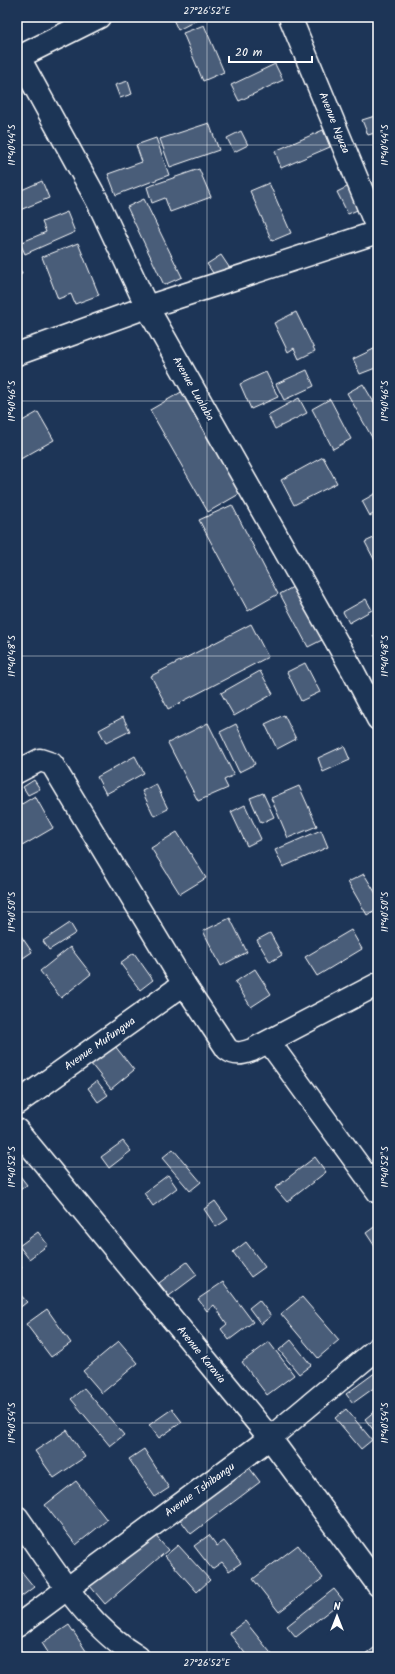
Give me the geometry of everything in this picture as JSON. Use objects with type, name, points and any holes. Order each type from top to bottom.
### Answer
[{"type":"street","points":[[17,56],[99,17]]},
{"type":"street","name":"Avenue Nguza","points":[[290,17],[378,231]]},
{"type":"street","name":"Avenue Lualaba","points":[[17,56],[98,202],[147,308],[352,668],[378,719]]},
{"type":"street","points":[[17,354],[147,308],[378,231]]},
{"type":"street","points":[[17,772],[40,760],[52,764],[184,984],[227,1049],[232,1053],[242,1054],[269,1042],[378,984]]},
{"type":"street","name":"Avenue Mufungwa","points":[[17,1103],[184,984]]},
{"type":"street","points":[[269,1042],[378,1192]]},
{"type":"street","name":"Avenue Karavia","points":[[17,1130],[270,1438],[378,1585]]},
{"type":"street","name":"Avenue Tshibangu","points":[[17,1626],[270,1438],[378,1348]]},
{"type":"street","points":[[17,1517],[67,1588],[100,1627],[126,1650],[138,1657]]},
{"type":"building","points":[[172,17],[203,17],[178,30]]},
{"type":"building","points":[[204,25],[224,72],[203,81],[183,33]]},
{"type":"building","points":[[275,64],[283,80],[239,101],[231,85]]},
{"type":"building","points":[[128,81],[132,94],[120,98],[115,85]]},
{"type":"building","points":[[378,115],[378,132],[368,135],[362,120]]},
{"type":"building","points":[[209,123],[219,150],[170,167],[160,139]]},
{"type":"building","points":[[323,130],[330,147],[281,168],[275,151]]},
{"type":"building","points":[[241,131],[248,145],[234,152],[227,138]]},
{"type":"building","points":[[156,138],[169,175],[116,195],[108,174],[142,162],[136,145]]},
{"type":"building","points":[[199,169],[211,197],[170,212],[165,198],[152,203],[147,187]]},
{"type":"building","points":[[42,181],[49,198],[20,210],[17,203],[17,192]]},
{"type":"building","points":[[269,183],[291,233],[272,241],[250,191]]},
{"type":"building","points":[[351,185],[362,208],[348,214],[337,192]]},
{"type":"building","points":[[144,199],[182,277],[164,285],[127,207]]},
{"type":"building","points":[[67,212],[75,232],[25,254],[20,243],[46,232],[42,222]]},
{"type":"building","points":[[78,243],[99,295],[75,304],[71,294],[58,299],[42,257]]},
{"type":"building","points":[[221,255],[231,270],[217,279],[207,264]]},
{"type":"building","points":[[17,264],[22,274],[17,276]]},
{"type":"building","points":[[296,312],[315,351],[299,359],[294,348],[288,352],[274,323]]},
{"type":"building","points":[[378,347],[378,367],[360,374],[353,359]]},
{"type":"building","points":[[307,370],[314,386],[284,400],[276,384]]},
{"type":"building","points":[[266,372],[278,397],[251,409],[240,384]]},
{"type":"building","points":[[363,384],[378,409],[378,448],[347,393]]},
{"type":"building","points":[[183,391],[241,493],[208,512],[150,410]]},
{"type":"building","points":[[299,398],[307,413],[275,429],[268,415]]},
{"type":"building","points":[[330,399],[351,439],[333,449],[312,409]]},
{"type":"building","points":[[38,412],[54,440],[17,461],[17,424]]},
{"type":"building","points":[[323,457],[337,483],[294,505],[281,480]]},
{"type":"building","points":[[378,492],[378,511],[370,516],[362,501]]},
{"type":"building","points":[[232,505],[278,594],[248,611],[199,520]]},
{"type":"building","points":[[378,536],[378,567],[365,542]]},
{"type":"building","points":[[293,587],[322,640],[308,647],[280,594]]},
{"type":"building","points":[[366,599],[372,610],[349,623],[343,612]]},
{"type":"building","points":[[251,624],[268,657],[168,709],[151,676]]},
{"type":"building","points":[[378,633],[378,643],[373,636]]},
{"type":"building","points":[[305,663],[320,692],[301,701],[287,672]]},
{"type":"building","points":[[260,671],[273,694],[234,716],[221,693]]},
{"type":"building","points":[[284,715],[296,739],[277,749],[265,724]]},
{"type":"building","points":[[123,717],[130,731],[106,743],[99,730]]},
{"type":"building","points":[[208,723],[234,775],[224,780],[228,788],[198,801],[168,743]]},
{"type":"building","points":[[236,724],[255,764],[239,772],[220,732]]},
{"type":"building","points":[[344,746],[350,760],[323,772],[318,758]]},
{"type":"building","points":[[135,756],[144,773],[106,794],[97,777]]},
{"type":"building","points":[[34,780],[40,789],[28,795],[23,787]]},
{"type":"building","points":[[156,784],[168,809],[154,816],[142,791]]},
{"type":"building","points":[[299,786],[317,826],[288,838],[271,798]]},
{"type":"building","points":[[263,793],[274,817],[261,823],[250,798]]},
{"type":"building","points":[[35,796],[53,828],[17,849],[17,807]]},
{"type":"building","points":[[245,805],[261,839],[247,846],[231,812]]},
{"type":"building","points":[[321,830],[328,847],[283,867],[275,850]]},
{"type":"building","points":[[177,832],[206,878],[180,894],[151,848]]},
{"type":"building","points":[[364,874],[378,897],[378,908],[367,915],[348,882]]},
{"type":"building","points":[[230,918],[247,952],[221,966],[203,931]]},
{"type":"building","points":[[70,923],[76,933],[49,950],[43,941]]},
{"type":"building","points":[[17,930],[32,952],[17,962]]},
{"type":"building","points":[[351,930],[362,949],[317,976],[305,957]]},
{"type":"building","points":[[270,933],[282,955],[270,962],[257,940]]},
{"type":"building","points":[[70,947],[91,974],[61,998],[40,971]]},
{"type":"building","points":[[134,953],[153,980],[140,990],[120,963]]},
{"type":"building","points":[[255,969],[271,994],[251,1007],[235,982]]},
{"type":"building","points":[[115,1046],[134,1070],[111,1089],[91,1064]]},
{"type":"building","points":[[97,1081],[108,1095],[98,1102],[88,1088]]},
{"type":"building","points":[[123,1141],[131,1151],[109,1168],[101,1157]]},
{"type":"building","points":[[173,1149],[201,1182],[190,1191],[162,1158]]},
{"type":"building","points":[[315,1157],[326,1172],[287,1202],[275,1188]]},
{"type":"building","points":[[17,1172],[27,1185],[17,1192]]},
{"type":"building","points":[[168,1175],[177,1188],[153,1206],[144,1193]]},
{"type":"building","points":[[215,1201],[228,1219],[216,1227],[204,1209]]},
{"type":"building","points":[[377,1225],[378,1226],[378,1251],[366,1233]]},
{"type":"building","points":[[38,1232],[48,1245],[29,1259],[19,1246]]},
{"type":"building","points":[[246,1242],[265,1267],[251,1277],[233,1252]]},
{"type":"building","points":[[17,1261],[22,1268],[17,1272]]},
{"type":"building","points":[[187,1262],[197,1275],[169,1296],[159,1283]]},
{"type":"building","points":[[223,1282],[253,1322],[229,1340],[221,1329],[227,1324],[214,1305],[207,1311],[198,1299]]},
{"type":"building","points":[[17,1291],[27,1302],[17,1310]]},
{"type":"building","points":[[302,1297],[339,1340],[318,1358],[281,1314]]},
{"type":"building","points":[[259,1300],[271,1316],[261,1324],[249,1308]]},
{"type":"building","points":[[47,1309],[71,1343],[51,1357],[26,1324]]},
{"type":"building","points":[[291,1340],[311,1365],[299,1374],[279,1350]]},
{"type":"building","points":[[119,1341],[138,1363],[102,1393],[83,1371]]},
{"type":"building","points":[[269,1342],[294,1375],[267,1395],[242,1362]]},
{"type":"building","points":[[376,1372],[378,1374],[378,1385],[353,1403],[346,1394]]},
{"type":"building","points":[[84,1388],[124,1435],[110,1446],[71,1399]]},
{"type":"building","points":[[172,1409],[182,1422],[159,1438],[149,1425]]},
{"type":"building","points":[[346,1409],[372,1440],[361,1449],[335,1418]]},
{"type":"building","points":[[376,1410],[378,1413],[378,1436],[365,1419]]},
{"type":"building","points":[[67,1430],[85,1457],[54,1478],[35,1451]]},
{"type":"building","points":[[144,1449],[169,1488],[155,1497],[129,1459]]},
{"type":"building","points":[[245,1462],[260,1482],[191,1534],[176,1514]]},
{"type":"building","points":[[76,1481],[107,1520],[76,1545],[45,1505]]},
{"type":"building","points":[[153,1533],[168,1550],[105,1604],[90,1586]]},
{"type":"building","points":[[209,1535],[217,1546],[224,1541],[241,1563],[229,1571],[222,1562],[212,1569],[194,1546]]},
{"type":"building","points":[[178,1545],[210,1580],[197,1592],[165,1556]]},
{"type":"building","points":[[298,1545],[323,1578],[279,1612],[253,1579]]},
{"type":"building","points":[[17,1566],[34,1587],[18,1599],[17,1599]]},
{"type":"building","points":[[334,1589],[343,1600],[296,1637],[287,1626]]},
{"type":"building","points":[[245,1621],[274,1657],[248,1657],[229,1633]]},
{"type":"building","points":[[69,1625],[90,1657],[51,1657],[42,1643]]},
{"type":"building","points":[[378,1645],[378,1657],[362,1657]]},
{"type":"building","points":[[17,1646],[25,1657],[17,1657]]},
{"type":"building","points":[[116,1649],[123,1657],[106,1657]]}]
